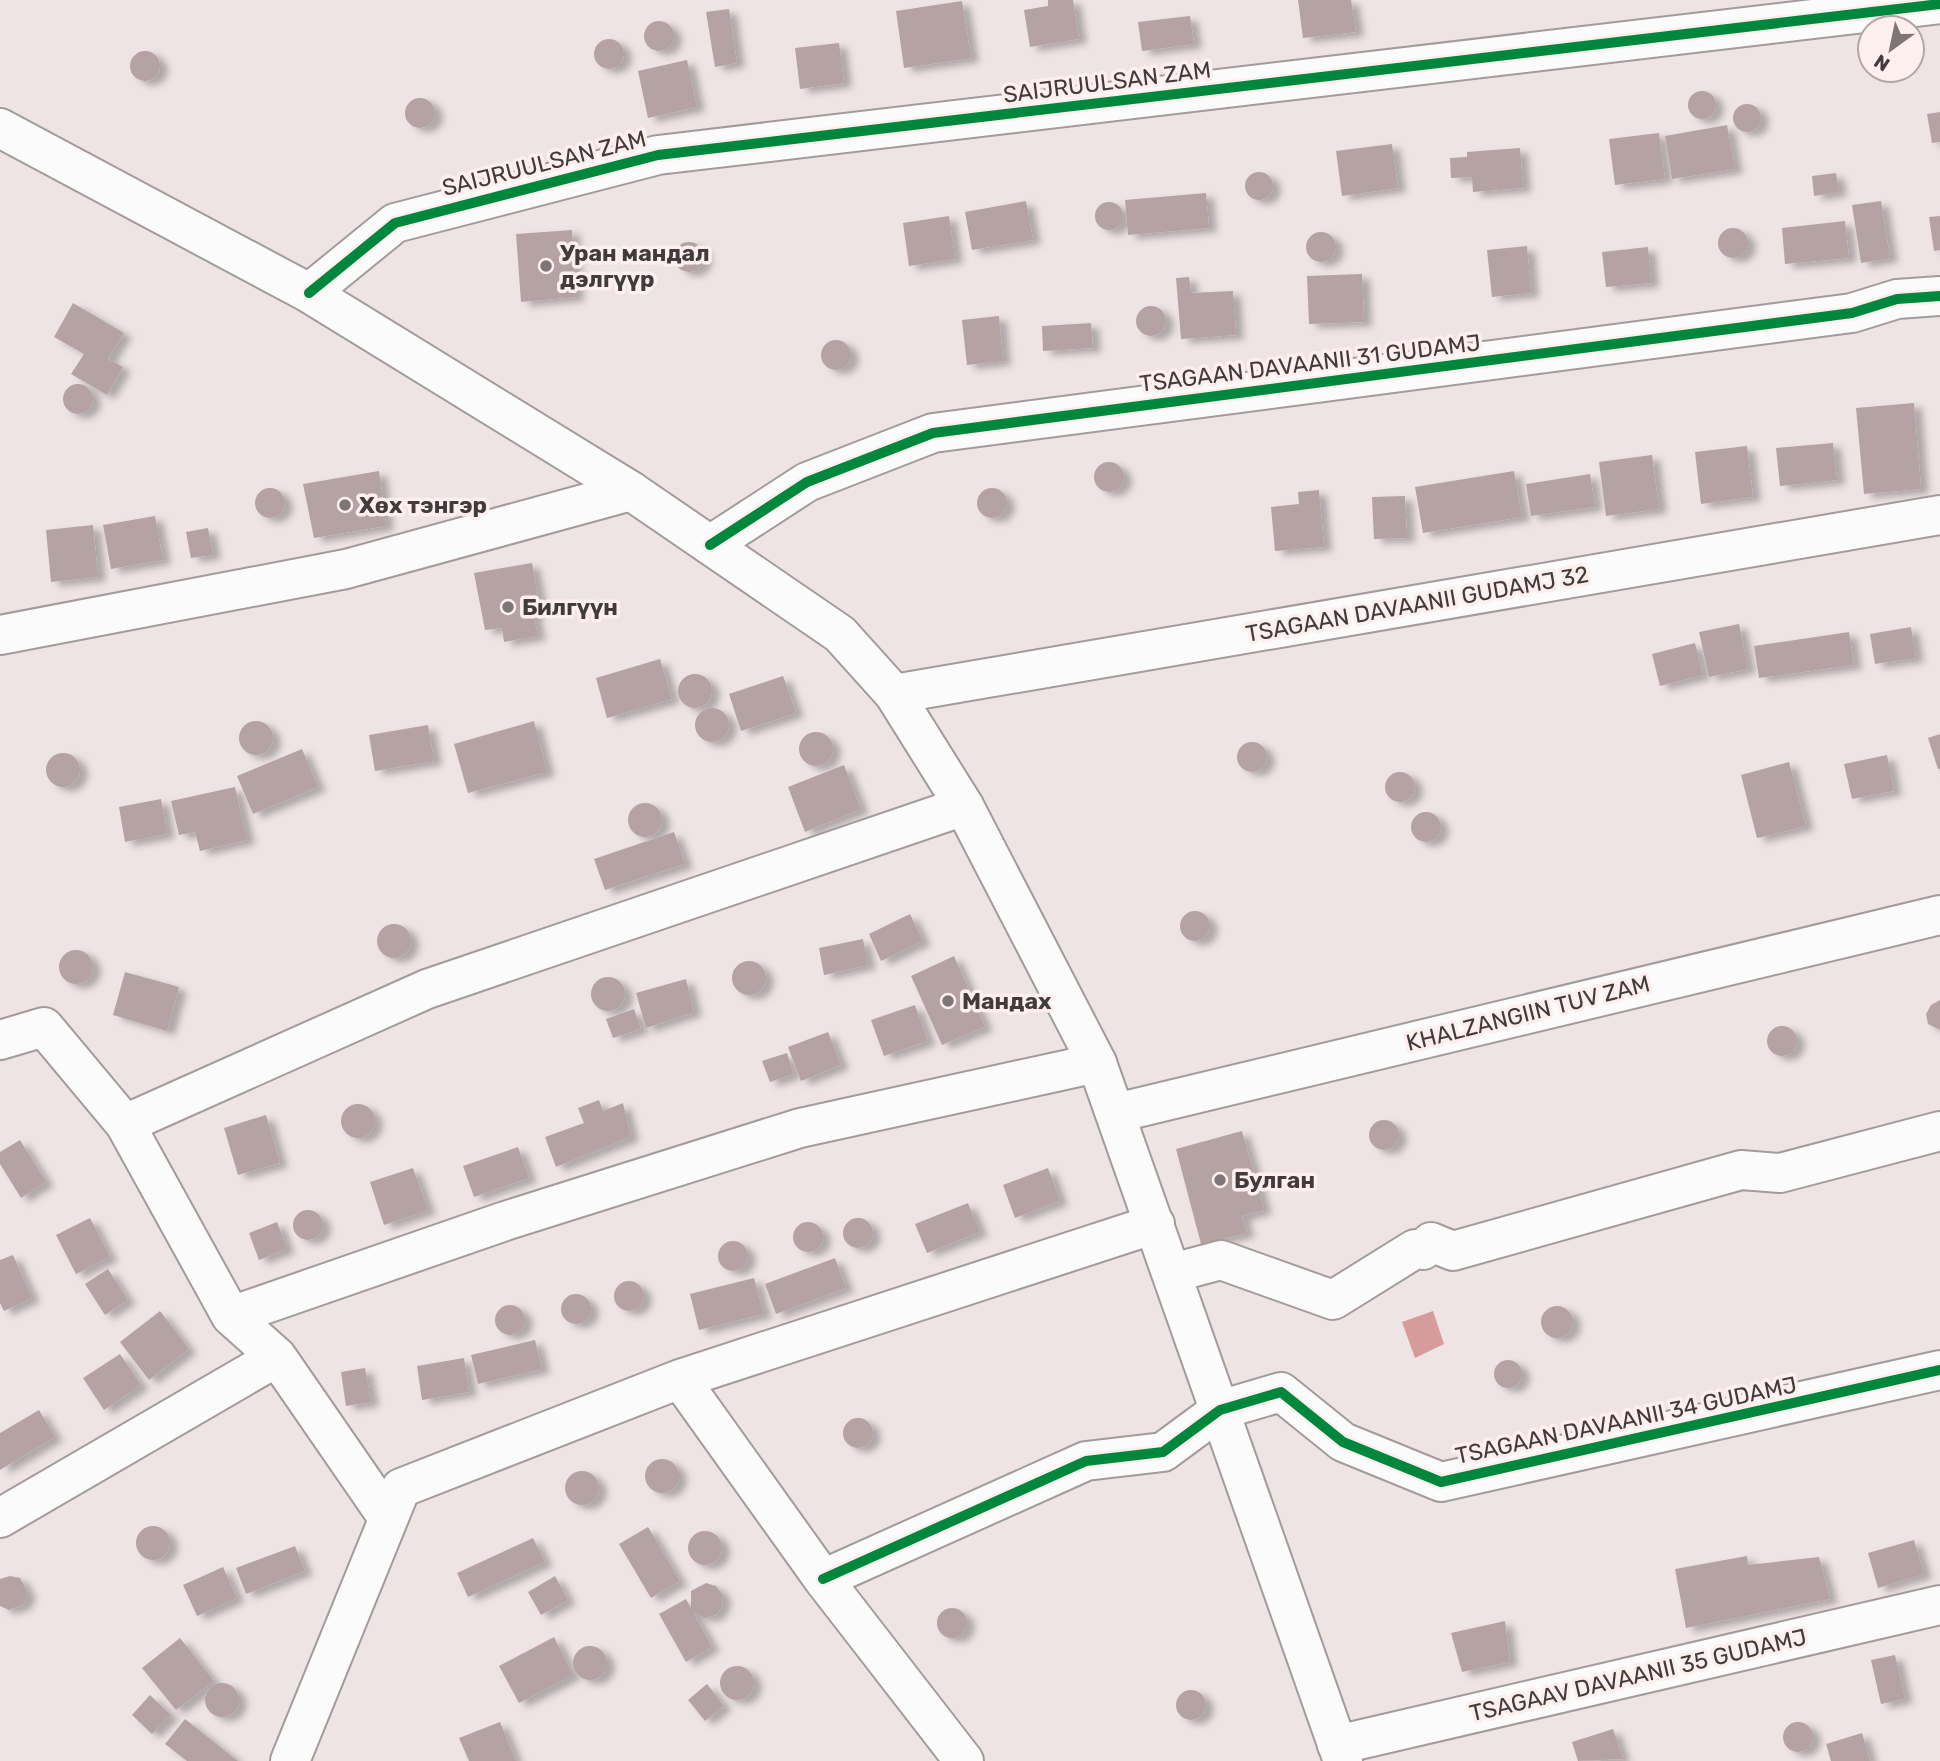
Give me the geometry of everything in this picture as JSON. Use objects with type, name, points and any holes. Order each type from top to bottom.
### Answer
[{"type":"main road","name":"SAIJRUULSAN ZAM","points":[[309,292],[395,223],[658,155],[1940,4]]},
{"type":"main road","points":[[0,128],[309,292],[631,491],[840,634],[894,694],[964,806],[1097,1063],[1340,1753]]},
{"type":"main road","name":"TSAGAAN DAVAANII 31 GUDAMJ","points":[[710,545],[807,482],[933,433],[1839,315],[1897,299],[1940,296]]},
{"type":"main road","points":[[0,635],[346,569],[631,491]]},
{"type":"main road","name":"TSAGAAN DAVAANII GUDAMJ 32","points":[[894,694],[1940,515]]},
{"type":"main road","points":[[125,1124],[427,989],[964,806]]},
{"type":"main road","name":"KHALZANGIIN TUV ZAM","points":[[1116,1113],[1940,915]]},
{"type":"main road","points":[[0,1040],[44,1027],[125,1124],[231,1316],[277,1357],[388,1518]]},
{"type":"main road","points":[[231,1316],[505,1221],[800,1128],[1097,1063]]},
{"type":"main road","points":[[1172,1273],[1221,1260],[1334,1300],[1415,1249],[1423,1251],[1431,1242],[1453,1251],[1741,1170],[1780,1173],[1940,1131]]},
{"type":"main road","points":[[290,1761],[401,1488],[680,1379],[1155,1224]]},
{"type":"main road","points":[[0,1518],[277,1357]]},
{"type":"main road","name":"TSAGAAN DAVAANII 34 GUDAMJ","points":[[1220,1410],[1281,1392],[1343,1441],[1441,1482],[1940,1370]]},
{"type":"main road","points":[[680,1379],[822,1579],[964,1761]]},
{"type":"main road","points":[[822,1579],[1086,1461],[1163,1452],[1220,1410]]},
{"type":"main road","name":"TSAGAAV DAVAANII 35 GUDAMJ","points":[[1340,1753],[1940,1605]]},
{"type":"shaded area","points":[[1433,1311],[1444,1344],[1415,1358],[1402,1322]]},
{"type":"building","points":[[1048,0],[1073,0],[1079,39],[1030,47],[1024,10],[1048,6]]},
{"type":"building","points":[[1298,0],[1351,0],[1356,32],[1303,38]]},
{"type":"building","points":[[962,1],[971,58],[904,68],[896,11]]},
{"type":"building","points":[[729,9],[737,63],[715,67],[706,12]]},
{"type":"building","points":[[1190,16],[1194,44],[1142,51],[1138,22]]},
{"type":"building","points":[[659,21],[670,25],[674,36],[670,47],[659,51],[648,47],[644,36],[648,25]]},
{"type":"building","points":[[609,39],[620,43],[624,54],[620,65],[609,69],[598,65],[594,54],[598,43]]},
{"type":"building","points":[[839,43],[844,83],[800,89],[795,48]]},
{"type":"building","points":[[145,51],[151,52],[159,60],[159,72],[151,80],[145,81],[139,80],[131,72],[130,66],[131,60],[139,52]]},
{"type":"building","points":[[687,60],[697,107],[648,118],[638,71]]},
{"type":"building","points":[[1702,91],[1712,95],[1716,105],[1712,115],[1702,119],[1692,115],[1688,105],[1692,95]]},
{"type":"building","points":[[420,98],[426,99],[434,107],[434,119],[426,127],[420,128],[414,127],[406,119],[405,113],[406,107],[414,99]]},
{"type":"building","points":[[1747,104],[1757,108],[1761,118],[1757,128],[1747,132],[1737,128],[1733,118],[1737,108]]},
{"type":"building","points":[[1940,112],[1940,142],[1932,143],[1927,114]]},
{"type":"building","points":[[1727,125],[1735,169],[1672,179],[1665,136]]},
{"type":"building","points":[[1659,133],[1665,179],[1615,185],[1609,139]]},
{"type":"building","points":[[1392,144],[1398,188],[1342,196],[1336,151]]},
{"type":"building","points":[[1520,148],[1523,188],[1473,192],[1472,177],[1451,178],[1450,158],[1467,157],[1467,152]]},
{"type":"building","points":[[1259,172],[1269,176],[1273,186],[1269,196],[1259,200],[1249,196],[1245,186],[1249,176]]},
{"type":"building","points":[[1836,173],[1839,192],[1814,196],[1812,176]]},
{"type":"building","points":[[1206,193],[1209,228],[1128,235],[1125,200]]},
{"type":"building","points":[[1026,201],[1033,240],[972,250],[965,212]]},
{"type":"building","points":[[1881,201],[1890,258],[1861,263],[1852,205]]},
{"type":"building","points":[[1109,202],[1119,206],[1123,216],[1119,226],[1109,230],[1099,226],[1095,216],[1099,206]]},
{"type":"building","points":[[949,216],[955,259],[909,266],[903,223]]},
{"type":"building","points":[[1940,216],[1940,250],[1934,251],[1929,217]]},
{"type":"building","points":[[1845,221],[1849,258],[1785,264],[1782,228]]},
{"type":"building","points":[[1733,228],[1744,232],[1748,243],[1744,254],[1733,258],[1722,254],[1718,243],[1722,232]]},
{"type":"building","name":"Уран мандал дэлгүүр","points":[[572,230],[576,297],[521,302],[516,234]]},
{"type":"building","points":[[1321,232],[1332,236],[1336,247],[1332,258],[1321,262],[1310,258],[1306,247],[1310,236]]},
{"type":"building","points":[[689,242],[695,243],[703,251],[703,263],[695,271],[689,272],[683,271],[675,263],[674,257],[675,251],[683,243]]},
{"type":"building","points":[[1527,246],[1531,293],[1492,297],[1487,250]]},
{"type":"building","points":[[1648,247],[1651,283],[1606,287],[1602,252]]},
{"type":"building","points":[[1362,274],[1364,322],[1309,324],[1307,276]]},
{"type":"building","points":[[1189,277],[1191,293],[1233,291],[1236,335],[1181,339],[1176,278]]},
{"type":"building","points":[[73,303],[124,333],[108,359],[123,367],[107,395],[71,374],[84,354],[54,337]]},
{"type":"building","points":[[1151,306],[1162,310],[1166,321],[1162,332],[1151,336],[1140,332],[1136,321],[1140,310]]},
{"type":"building","points":[[999,316],[1003,361],[967,365],[962,320]]},
{"type":"building","points":[[1091,323],[1093,348],[1043,351],[1042,326]]},
{"type":"building","points":[[836,340],[842,341],[850,349],[850,361],[842,369],[836,370],[830,369],[822,361],[821,355],[822,349],[830,341]]},
{"type":"building","points":[[78,384],[89,388],[93,399],[89,410],[78,414],[67,410],[63,399],[67,388]]},
{"type":"building","points":[[1914,403],[1921,489],[1864,494],[1856,408]]},
{"type":"building","points":[[1833,443],[1837,480],[1780,486],[1776,448]]},
{"type":"building","points":[[1747,446],[1753,497],[1701,504],[1695,452]]},
{"type":"building","points":[[1652,455],[1659,509],[1606,516],[1599,462]]},
{"type":"building","points":[[1109,462],[1115,463],[1123,471],[1123,483],[1115,491],[1109,492],[1103,491],[1095,483],[1094,477],[1095,471],[1103,463]]},
{"type":"building","name":"Хөх тэнгэр","points":[[379,471],[386,526],[314,538],[303,484]]},
{"type":"building","points":[[1514,471],[1522,517],[1423,533],[1415,487]]},
{"type":"building","points":[[1590,474],[1595,507],[1531,516],[1526,484]]},
{"type":"building","points":[[270,488],[276,489],[284,497],[284,509],[276,517],[270,518],[264,517],[256,509],[255,503],[256,497],[264,489]]},
{"type":"building","points":[[992,488],[998,489],[1006,497],[1006,509],[998,517],[992,518],[986,517],[978,509],[977,503],[978,497],[986,489]]},
{"type":"building","points":[[1319,490],[1324,547],[1275,551],[1271,507],[1299,504],[1298,492]]},
{"type":"building","points":[[1405,496],[1407,538],[1374,539],[1372,497]]},
{"type":"building","points":[[155,516],[163,560],[111,569],[103,525]]},
{"type":"building","points":[[93,525],[98,577],[51,582],[46,530]]},
{"type":"building","points":[[208,528],[213,555],[191,558],[186,532]]},
{"type":"building","name":"Билгүүн","points":[[532,563],[538,597],[534,618],[538,636],[504,642],[502,628],[485,630],[474,573]]},
{"type":"building","points":[[1739,624],[1748,669],[1709,677],[1699,632]]},
{"type":"building","points":[[1911,627],[1916,658],[1875,664],[1870,634]]},
{"type":"building","points":[[1849,632],[1854,665],[1759,678],[1754,646]]},
{"type":"building","points":[[1695,643],[1703,675],[1660,686],[1652,654]]},
{"type":"building","points":[[660,659],[672,699],[607,718],[596,678]]},
{"type":"building","points":[[695,674],[707,679],[712,691],[707,703],[695,708],[683,703],[678,691],[683,679]]},
{"type":"building","points":[[783,676],[796,713],[741,731],[729,694]]},
{"type":"building","points":[[712,708],[724,713],[729,725],[724,737],[712,742],[700,737],[695,725],[700,713]]},
{"type":"building","points":[[256,721],[268,726],[273,738],[268,750],[256,755],[244,750],[239,738],[244,726]]},
{"type":"building","points":[[534,721],[547,772],[468,793],[454,744]]},
{"type":"building","points":[[428,725],[434,761],[375,771],[369,735]]},
{"type":"building","points":[[816,732],[828,737],[833,749],[828,761],[816,766],[804,761],[799,749],[804,737]]},
{"type":"building","points":[[1940,734],[1940,769],[1938,769],[1928,738]]},
{"type":"building","points":[[1252,742],[1258,743],[1266,751],[1266,763],[1258,771],[1252,772],[1246,771],[1238,763],[1237,757],[1238,751],[1246,743]]},
{"type":"building","points":[[302,749],[318,787],[253,814],[237,776]]},
{"type":"building","points":[[63,753],[75,758],[80,770],[75,782],[63,787],[51,782],[46,770],[51,758]]},
{"type":"building","points":[[1887,755],[1894,791],[1852,799],[1844,764]]},
{"type":"building","points":[[1789,762],[1806,826],[1757,838],[1741,775]]},
{"type":"building","points":[[844,765],[861,809],[805,832],[788,787]]},
{"type":"building","points":[[1400,772],[1406,773],[1414,781],[1414,793],[1406,801],[1400,802],[1394,801],[1386,793],[1385,787],[1386,781],[1394,773]]},
{"type":"building","points":[[235,787],[247,840],[200,851],[195,832],[179,835],[171,801]]},
{"type":"building","points":[[161,799],[167,834],[125,842],[119,807]]},
{"type":"building","points":[[645,803],[657,808],[662,820],[657,832],[645,837],[633,832],[628,820],[633,808]]},
{"type":"building","points":[[1426,812],[1432,813],[1440,821],[1440,833],[1432,841],[1426,842],[1420,841],[1412,833],[1411,827],[1412,821],[1420,813]]},
{"type":"building","points":[[674,832],[685,864],[605,890],[594,859]]},
{"type":"building","points":[[1195,911],[1201,912],[1209,920],[1209,932],[1201,940],[1195,941],[1189,940],[1181,932],[1180,926],[1181,920],[1189,912]]},
{"type":"building","points":[[910,914],[923,941],[881,961],[869,934]]},
{"type":"building","points":[[394,924],[406,929],[411,941],[406,953],[394,958],[382,953],[377,941],[382,929]]},
{"type":"building","points":[[863,939],[868,965],[824,975],[819,948]]},
{"type":"building","points":[[76,950],[88,955],[93,967],[88,979],[76,984],[64,979],[59,967],[64,955]]},
{"type":"building","name":"Мандах","points":[[954,956],[985,1027],[942,1045],[911,976]]},
{"type":"building","points":[[749,961],[761,966],[766,978],[761,990],[749,995],[737,990],[732,978],[737,966]]},
{"type":"building","points":[[125,972],[179,987],[167,1031],[113,1015]]},
{"type":"building","points":[[608,977],[620,982],[625,994],[620,1006],[608,1011],[596,1006],[591,994],[596,982]]},
{"type":"building","points":[[686,979],[694,1012],[646,1028],[636,993]]},
{"type":"building","points":[[1940,1000],[1940,1030],[1928,1024],[1926,1014],[1931,1005]]},
{"type":"building","points":[[915,1005],[928,1041],[884,1056],[871,1020]]},
{"type":"building","points":[[634,1009],[641,1029],[613,1038],[606,1019]]},
{"type":"building","points":[[1782,1026],[1788,1027],[1796,1035],[1796,1047],[1788,1055],[1782,1056],[1776,1055],[1768,1047],[1767,1041],[1768,1035],[1776,1027]]},
{"type":"building","points":[[828,1032],[841,1065],[801,1081],[788,1047]]},
{"type":"building","points":[[787,1053],[794,1074],[770,1082],[762,1061]]},
{"type":"building","points":[[599,1100],[603,1111],[623,1103],[631,1137],[556,1167],[545,1137],[584,1123],[578,1108]]},
{"type":"building","points":[[358,1104],[370,1109],[375,1121],[370,1133],[358,1138],[346,1133],[341,1121],[346,1109]]},
{"type":"building","points":[[266,1115],[280,1163],[238,1175],[224,1128]]},
{"type":"building","points":[[1384,1120],[1390,1121],[1398,1129],[1398,1141],[1390,1149],[1384,1150],[1378,1149],[1370,1141],[1369,1135],[1370,1129],[1378,1121]]},
{"type":"building","name":"Булган","points":[[1242,1131],[1264,1210],[1242,1216],[1247,1233],[1201,1244],[1176,1149]]},
{"type":"building","points":[[20,1140],[46,1182],[21,1198],[0,1164],[0,1152]]},
{"type":"building","points":[[518,1147],[529,1178],[474,1197],[463,1166]]},
{"type":"building","points":[[413,1168],[428,1210],[384,1225],[370,1182]]},
{"type":"building","points":[[1048,1168],[1060,1201],[1015,1218],[1003,1185]]},
{"type":"building","points":[[968,1203],[980,1232],[927,1253],[915,1224]]},
{"type":"building","points":[[308,1210],[314,1211],[322,1219],[322,1231],[314,1239],[308,1240],[302,1239],[294,1231],[293,1225],[294,1219],[302,1211]]},
{"type":"building","points":[[90,1218],[110,1257],[76,1274],[56,1235]]},
{"type":"building","points":[[858,1218],[864,1219],[872,1227],[872,1239],[864,1247],[858,1248],[852,1247],[844,1239],[843,1233],[844,1227],[852,1219]]},
{"type":"building","points":[[277,1222],[287,1249],[259,1260],[249,1233]]},
{"type":"building","points":[[808,1222],[814,1223],[822,1231],[822,1243],[814,1251],[808,1252],[802,1251],[794,1243],[793,1237],[794,1231],[802,1223]]},
{"type":"building","points":[[733,1241],[744,1245],[748,1256],[744,1267],[733,1271],[722,1267],[718,1256],[722,1245]]},
{"type":"building","points":[[13,1255],[32,1298],[4,1311],[0,1303],[0,1260]]},
{"type":"building","points":[[835,1258],[846,1288],[776,1314],[765,1284]]},
{"type":"building","points":[[108,1269],[128,1300],[105,1315],[85,1284]]},
{"type":"building","points":[[754,1278],[764,1314],[699,1330],[690,1294]]},
{"type":"building","points":[[629,1281],[635,1282],[643,1290],[643,1302],[635,1310],[629,1311],[623,1310],[615,1302],[614,1296],[615,1290],[623,1282]]},
{"type":"building","points":[[576,1294],[582,1295],[590,1303],[590,1315],[582,1323],[576,1324],[570,1323],[562,1315],[561,1309],[562,1303],[570,1295]]},
{"type":"building","points":[[510,1305],[516,1306],[524,1314],[524,1326],[516,1334],[510,1335],[504,1334],[496,1326],[495,1320],[496,1314],[504,1306]]},
{"type":"building","points":[[1557,1306],[1569,1310],[1573,1322],[1569,1334],[1557,1338],[1545,1334],[1541,1322],[1545,1310]]},
{"type":"building","points":[[160,1311],[189,1349],[149,1380],[120,1342]]},
{"type":"building","points":[[535,1340],[542,1369],[478,1384],[471,1355]]},
{"type":"building","points":[[120,1354],[141,1385],[104,1410],[83,1378]]},
{"type":"building","points":[[464,1358],[469,1392],[422,1400],[417,1366]]},
{"type":"building","points":[[1508,1360],[1518,1364],[1522,1374],[1518,1384],[1508,1388],[1498,1384],[1494,1374],[1498,1364]]},
{"type":"building","points":[[365,1368],[371,1402],[346,1406],[341,1372]]},
{"type":"building","points":[[39,1410],[55,1437],[0,1470],[0,1433]]},
{"type":"building","points":[[858,1418],[864,1419],[872,1427],[872,1439],[864,1447],[858,1448],[852,1447],[844,1439],[843,1433],[844,1427],[852,1419]]},
{"type":"building","points":[[662,1459],[674,1464],[679,1476],[674,1488],[662,1493],[650,1488],[645,1476],[650,1464]]},
{"type":"building","points":[[582,1471],[594,1476],[599,1488],[594,1500],[582,1505],[570,1500],[565,1488],[570,1476]]},
{"type":"building","points":[[153,1526],[165,1531],[170,1543],[165,1555],[153,1560],[141,1555],[136,1543],[141,1531]]},
{"type":"building","points":[[648,1527],[680,1581],[651,1598],[619,1544]]},
{"type":"building","points":[[705,1531],[717,1536],[722,1548],[717,1560],[705,1565],[693,1560],[688,1548],[693,1536]]},
{"type":"building","points":[[533,1538],[545,1562],[468,1597],[457,1573]]},
{"type":"building","points":[[1914,1540],[1924,1574],[1878,1588],[1868,1553]]},
{"type":"building","points":[[295,1546],[305,1571],[246,1594],[236,1568]]},
{"type":"building","points":[[1747,1556],[1748,1565],[1819,1557],[1830,1599],[1686,1628],[1675,1569]]},
{"type":"building","points":[[223,1567],[237,1598],[197,1616],[183,1585]]},
{"type":"building","points":[[10,1576],[20,1578],[28,1593],[24,1604],[9,1610],[0,1606],[0,1579]]},
{"type":"building","points":[[555,1576],[568,1600],[541,1615],[528,1592]]},
{"type":"building","points":[[706,1583],[716,1586],[723,1595],[722,1606],[716,1615],[705,1618],[693,1612],[712,1647],[686,1662],[659,1614],[686,1599],[691,1608],[691,1591]]},
{"type":"building","points":[[952,1608],[963,1612],[967,1623],[963,1634],[952,1638],[941,1634],[937,1623],[941,1612]]},
{"type":"building","points":[[1505,1621],[1510,1662],[1462,1672],[1451,1633]]},
{"type":"building","points":[[554,1637],[573,1675],[519,1703],[499,1666]]},
{"type":"building","points":[[180,1638],[214,1681],[176,1710],[142,1668]]},
{"type":"building","points":[[590,1646],[602,1651],[607,1663],[602,1675],[590,1680],[578,1675],[573,1663],[578,1651]]},
{"type":"building","points":[[1895,1655],[1905,1699],[1881,1704],[1871,1660]]},
{"type":"building","points":[[737,1666],[749,1671],[754,1683],[749,1695],[737,1700],[725,1695],[720,1683],[725,1671]]},
{"type":"building","points":[[222,1683],[234,1688],[239,1700],[234,1712],[222,1717],[210,1712],[205,1700],[210,1688]]},
{"type":"building","points":[[707,1684],[724,1706],[705,1721],[688,1700]]},
{"type":"building","points":[[1191,1690],[1197,1691],[1205,1699],[1205,1711],[1197,1719],[1191,1720],[1185,1719],[1177,1711],[1176,1705],[1177,1699],[1185,1691]]},
{"type":"building","points":[[150,1695],[171,1715],[152,1734],[132,1715]]},
{"type":"building","points":[[185,1719],[238,1761],[187,1761],[165,1744]]},
{"type":"building","points":[[500,1722],[516,1761],[469,1761],[459,1738]]},
{"type":"building","points":[[1798,1722],[1804,1723],[1812,1731],[1812,1743],[1804,1751],[1798,1752],[1792,1751],[1784,1743],[1783,1737],[1784,1731],[1792,1723]]},
{"type":"building","points":[[1613,1729],[1623,1759],[1578,1761],[1572,1742]]},
{"type":"building","points":[[1862,1733],[1870,1761],[1831,1761],[1826,1744]]},
{"type":"cycle path","points":[[309,293],[395,223],[658,155],[1940,4]]},
{"type":"cycle path","points":[[710,545],[807,482],[933,433],[1852,313],[1897,299],[1940,296]]},
{"type":"cycle path","points":[[823,1579],[1086,1461],[1163,1452],[1220,1410],[1281,1392],[1343,1442],[1441,1482],[1940,1370]]},
{"type":"place","name":"Уран мандал дэлгүүр","points":[[546,266]]},
{"type":"place","name":"Хөх тэнгэр","points":[[345,505]]},
{"type":"place","name":"Билгүүн","points":[[508,607]]},
{"type":"place","name":"Мандах","points":[[948,1001]]},
{"type":"place","name":"Булган","points":[[1220,1180]]}]
